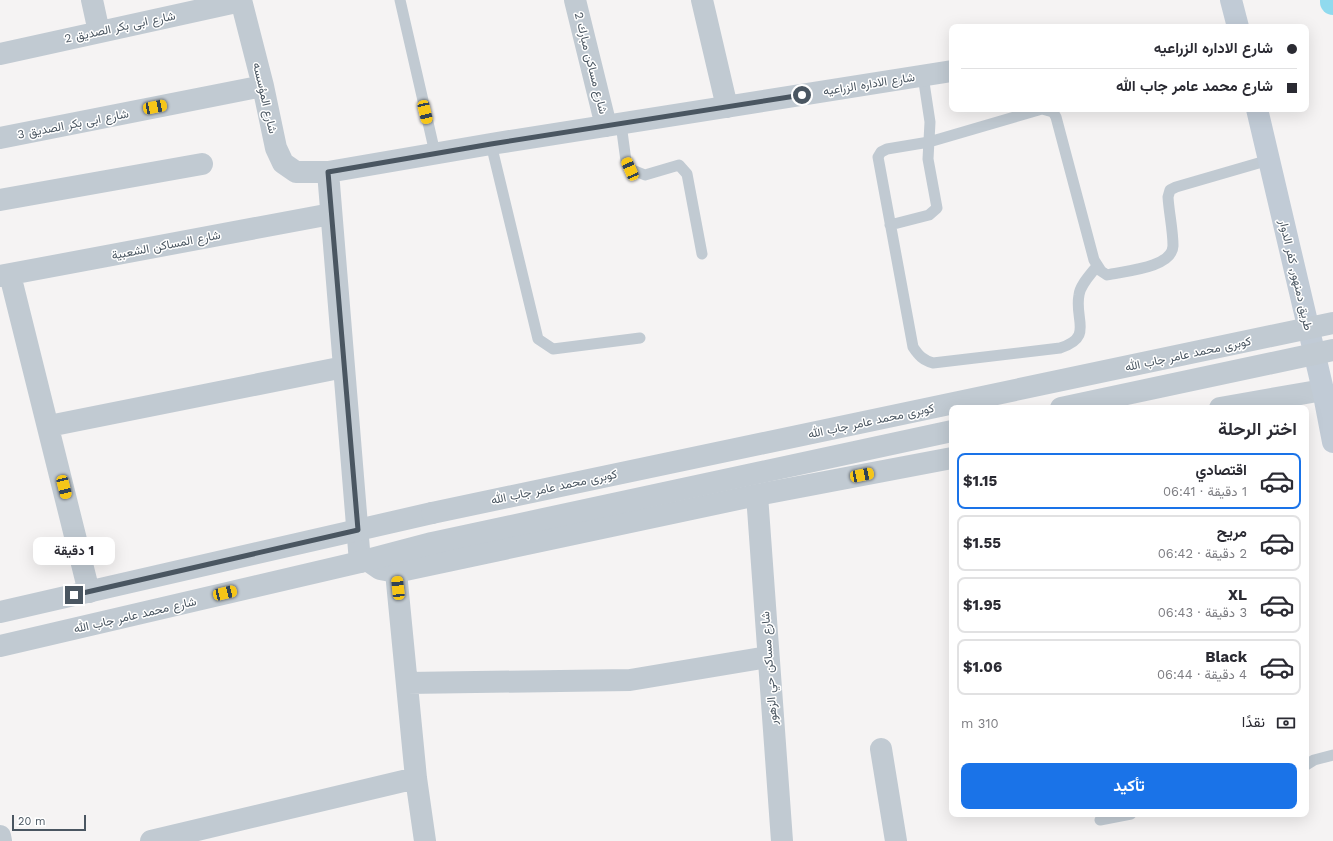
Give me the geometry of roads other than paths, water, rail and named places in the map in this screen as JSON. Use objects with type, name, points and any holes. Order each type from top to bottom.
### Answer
[{"type":"main road","points":[[1231,0],[1234,24]]},
{"type":"main road","name":"طريق دمنهور, كفر الدوار","points":[[1258,112],[1323,390],[1333,442]]},
{"type":"street","points":[[92,0],[99,32]]},
{"type":"street","name":"شارع ابى بكر الصديق 2","points":[[0,54],[241,0]]},
{"type":"street","name":"شارع المؤسسه","points":[[241,0],[263,86],[276,148],[283,163],[296,172],[320,173]]},
{"type":"street","name":"شارع مساكن مبارك 2","points":[[575,0],[613,125]]},
{"type":"street","points":[[702,0],[727,107]]},
{"type":"street","name":"شارع الاداره الزراعيه","points":[[320,173],[435,153],[949,72]]},
{"type":"street","name":"شارع ابى بكر الصديق 3","points":[[0,138],[263,86]]},
{"type":"street","points":[[0,200],[202,164]]},
{"type":"street","points":[[320,173],[331,214],[358,530],[363,561],[380,569],[396,572],[757,495],[949,459]]},
{"type":"street","name":"شارع المساكن الشعبية","points":[[5,275],[331,214]]},
{"type":"street","points":[[5,275],[49,426],[89,592]]},
{"type":"street","name":"كوبرى محمد عامر جاب الله","points":[[358,530],[432,513],[1333,323]]},
{"type":"street","points":[[1076,405],[1333,350]]},
{"type":"street","points":[[49,426],[344,367]]},
{"type":"street","points":[[1237,405],[1323,390]]},
{"type":"street","name":"شارع محمد عامر جاب الله","points":[[0,646],[363,561],[432,543],[949,433]]},
{"type":"street","name":"شارع مساكن حي الزهور","points":[[757,495],[782,841]]},
{"type":"street","points":[[0,612],[358,530]]},
{"type":"street","points":[[396,572],[416,778],[425,841]]},
{"type":"street","points":[[407,683],[630,680],[768,657]]},
{"type":"street","points":[[881,749],[896,841]]},
{"type":"street","points":[[152,841],[416,778]]},
{"type":"street","points":[[0,836],[1,841]]},
{"type":"lane","points":[[400,0],[435,153]]},
{"type":"lane","points":[[890,225],[929,215],[937,208],[929,164],[930,122],[922,76]]},
{"type":"lane","points":[[1032,112],[929,142],[887,149],[881,152],[878,157],[913,347],[918,355],[925,360],[933,362],[1060,348],[1072,344],[1078,338],[1081,330],[1078,306],[1079,293],[1097,266]]},
{"type":"lane","points":[[1053,112],[1056,117],[1094,260],[1097,266],[1107,275],[1158,264],[1170,256],[1173,247],[1168,202],[1170,190],[1193,181],[1269,160]]},
{"type":"lane","points":[[613,125],[630,169],[645,175],[679,165],[684,169],[687,174],[702,254]]},
{"type":"lane","points":[[491,144],[538,338],[554,349],[640,338]]},
{"type":"lane","points":[[1309,762],[1333,755]]},
{"type":"lane","points":[[1100,820],[1116,817]]}]
